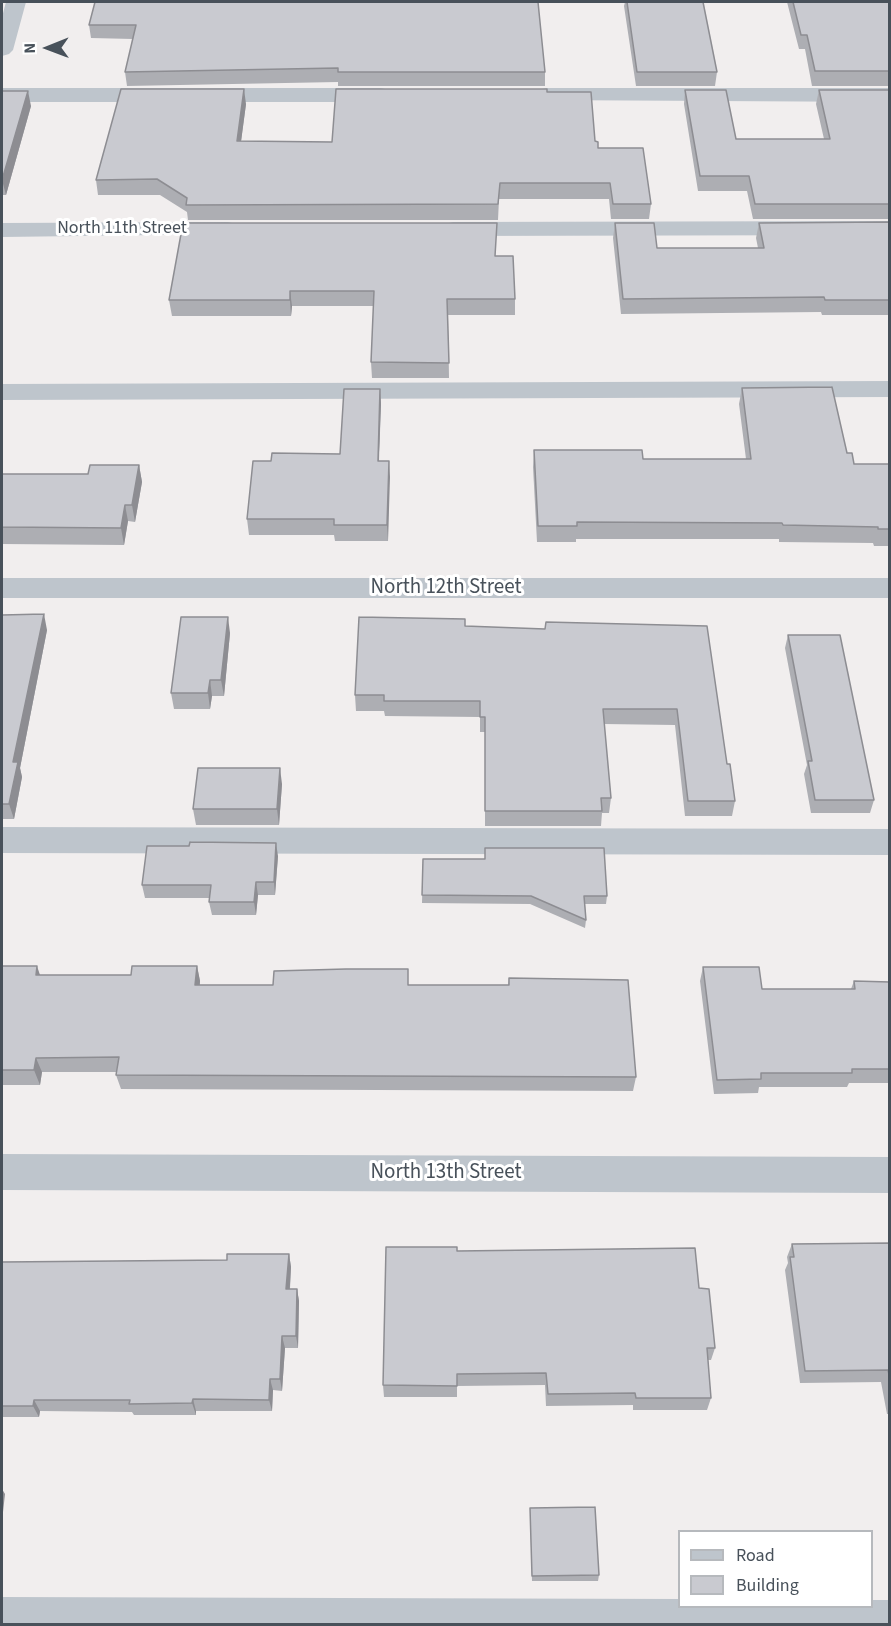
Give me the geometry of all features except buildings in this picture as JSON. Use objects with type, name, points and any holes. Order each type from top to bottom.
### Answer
[{"type":"street","points":[[2,50],[16,2]]},
{"type":"street","points":[[2,95],[404,95]]},
{"type":"street","points":[[522,95],[890,95]]},
{"type":"street","points":[[428,229],[890,228]]},
{"type":"street","name":"North 11th Street","points":[[2,230],[250,229]]},
{"type":"street","points":[[2,392],[890,389]]},
{"type":"street","name":"North 12th Street","points":[[2,588],[890,588]]},
{"type":"street","points":[[2,840],[890,842]]},
{"type":"street","name":"North 13th Street","points":[[2,1172],[890,1174]]},
{"type":"street","points":[[2,1620],[890,1623]]}]
